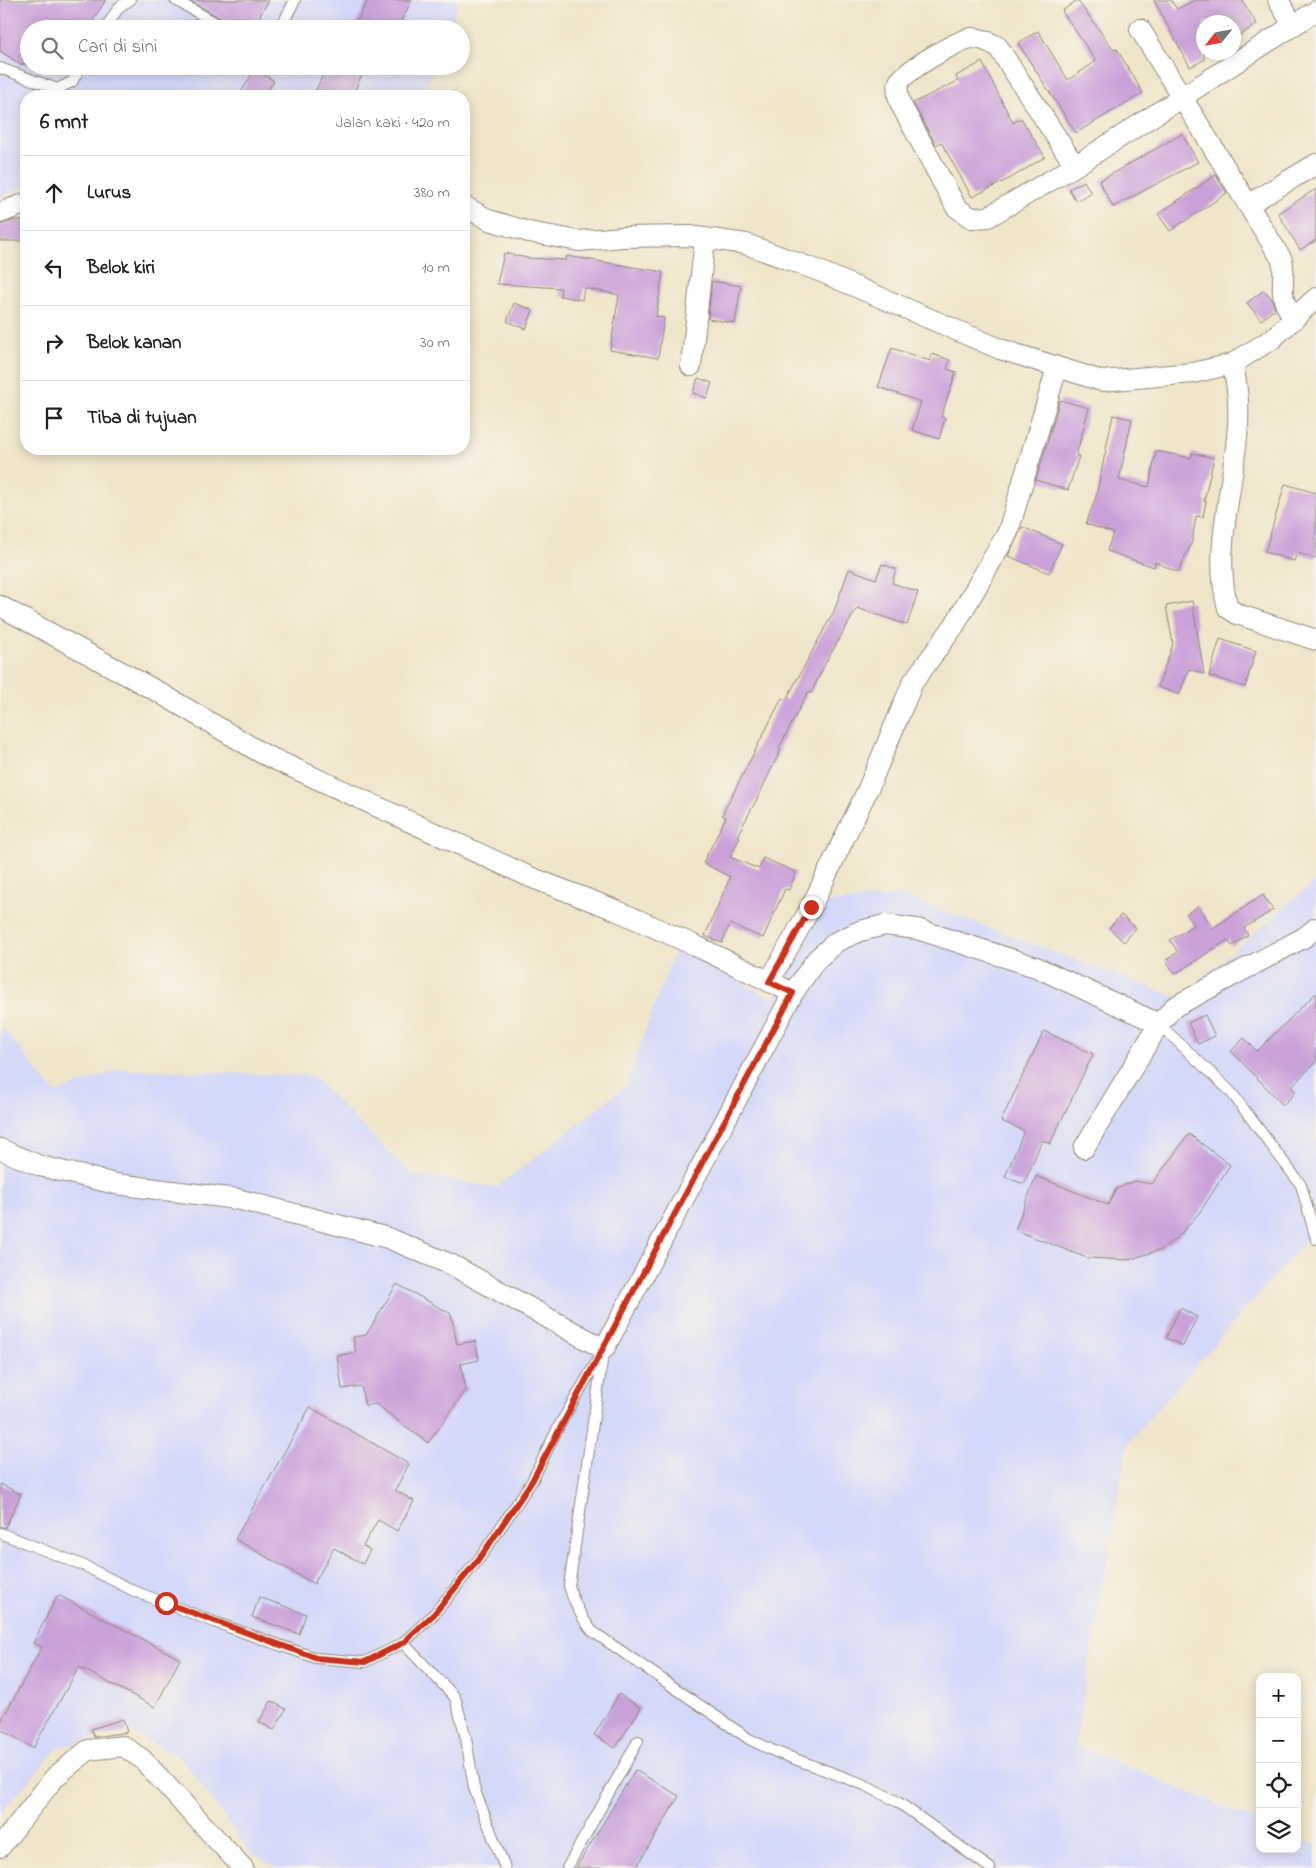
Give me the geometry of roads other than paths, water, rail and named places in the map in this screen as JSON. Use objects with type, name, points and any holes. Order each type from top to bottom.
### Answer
[{"type":"street","points":[[1278,0],[1293,25]]},
{"type":"street","points":[[1075,166],[998,47],[988,40],[972,38],[960,42],[912,70],[900,80],[897,92],[901,105],[956,207],[972,218],[988,217],[1075,166],[1316,11]]},
{"type":"street","points":[[1140,29],[1250,204],[1282,260],[1284,268],[1283,294],[1285,304],[1294,320]]},
{"type":"street","points":[[1250,204],[1316,164]]},
{"type":"street","points":[[0,213],[20,205]]},
{"type":"street","points":[[470,209],[489,220],[529,232],[578,242],[622,237],[690,236],[746,244],[820,271],[1000,349],[1102,381],[1193,373],[1232,364],[1272,339],[1316,298]]},
{"type":"street","points":[[691,366],[704,238]]},
{"type":"street","points":[[1232,364],[1238,386],[1235,456],[1222,561],[1228,608],[1237,614],[1316,640]]},
{"type":"street","points":[[769,982],[811,907],[868,789],[913,682],[954,626],[1008,532],[1057,368]]},
{"type":"street","points":[[0,606],[160,693],[263,754],[530,877],[613,909],[793,993]]},
{"type":"street","points":[[0,1149],[40,1166],[116,1184],[237,1198],[388,1238],[452,1265],[604,1349],[793,993],[816,960],[836,942],[860,931],[885,925],[917,929],[1036,968],[1159,1024]]},
{"type":"street","points":[[1084,1148],[1159,1024],[1174,1007],[1305,937],[1316,928]]},
{"type":"street","points":[[0,1846],[56,1777],[88,1750],[123,1746],[142,1759],[243,1868]]},
{"type":"lane","points":[[111,20],[119,7],[130,0]]},
{"type":"lane","points":[[175,0],[211,20]]},
{"type":"lane","points":[[285,20],[295,0]]},
{"type":"lane","points":[[0,68],[57,89],[72,82],[76,75]]},
{"type":"lane","points":[[1159,1024],[1231,1092],[1302,1185],[1316,1239]]},
{"type":"lane","points":[[0,1533],[85,1566],[134,1591],[316,1658],[365,1662],[403,1643],[434,1614],[482,1555],[532,1481],[559,1426],[604,1349]]},
{"type":"lane","points":[[604,1349],[569,1586],[573,1602],[581,1617],[592,1631],[749,1739],[785,1755],[866,1785],[898,1802],[990,1868]]},
{"type":"lane","points":[[403,1643],[455,1697],[466,1738],[474,1788],[505,1868]]},
{"type":"lane","points":[[567,1868],[638,1741]]}]
